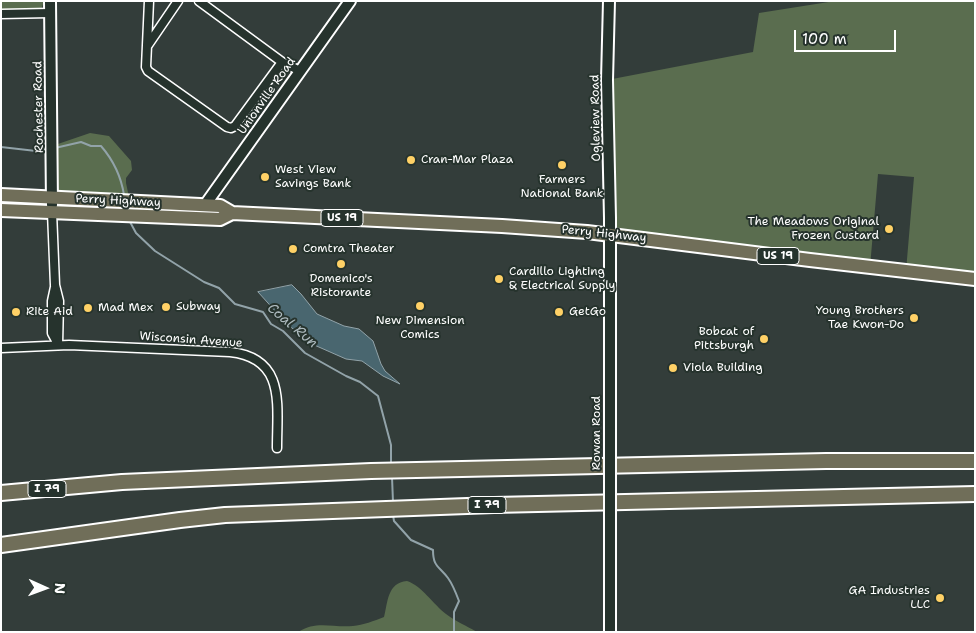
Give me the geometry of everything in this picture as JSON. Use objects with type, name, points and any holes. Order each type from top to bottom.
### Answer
[{"type":"highway","name":"I 79","points":[[1,493],[122,482],[372,471],[826,461],[975,461]]},
{"type":"highway","name":"I 79","points":[[1,545],[225,515],[494,504],[975,495]]},
{"type":"main road","name":"Perry Highway","points":[[1,196],[220,206],[232,213],[520,226],[610,234],[975,279]]},
{"type":"main road","name":"Perry Highway","points":[[1,210],[220,219],[232,213]]},
{"type":"street","name":"Rochester Road","points":[[50,1],[52,212]]},
{"type":"street","points":[[149,1],[146,66],[148,71],[227,127],[235,126],[282,62]]},
{"type":"street","points":[[147,46],[176,4],[166,1]]},
{"type":"street","points":[[199,1],[282,62],[300,71]]},
{"type":"street","name":"Unionville Road","points":[[205,205],[350,1]]},
{"type":"street","name":"Ogleview Road","points":[[609,1],[607,80],[610,234]]},
{"type":"street","points":[[1,14],[50,13]]},
{"type":"street","points":[[52,212],[55,285],[52,301],[52,333],[58,345]]},
{"type":"street","name":"Rowan Road","points":[[610,234],[610,632]]},
{"type":"street","name":"Wisconsin Avenue","points":[[1,348],[58,345],[230,352],[254,357],[265,367],[274,384],[277,404],[277,448]]},
{"type":"green space","points":[[1,1],[44,1],[40,13],[1,10]]},
{"type":"green space","points":[[835,1],[975,1],[975,279],[906,271],[914,177],[878,174],[870,267],[610,234],[607,80],[753,52],[759,13]]},
{"type":"green space","points":[[90,133],[109,136],[131,161],[132,170],[126,178],[130,202],[52,198],[52,146]]},
{"type":"green space","points":[[407,581],[423,591],[446,614],[477,632],[298,632],[312,626],[357,625],[384,617],[389,594],[392,589],[396,585]]},
{"type":"water","points":[[292,285],[317,314],[344,326],[359,329],[373,341],[385,371],[400,384],[383,376],[362,361],[346,359],[312,344],[287,324],[258,292]]},
{"type":"waterway","name":"Coal Run","points":[[55,148],[81,142],[91,146],[101,146],[110,157],[116,169],[124,195]]},
{"type":"waterway","name":"Coal Run","points":[[1,147],[36,151],[48,149]]},
{"type":"waterway","name":"Coal Run","points":[[129,220],[136,233],[155,251],[204,282],[219,288],[235,304],[263,312],[271,324],[283,331],[305,353],[360,382],[378,396],[391,445],[391,465]]},
{"type":"waterway","name":"Coal Run","points":[[392,477],[393,502]]},
{"type":"waterway","name":"Coal Run","points":[[393,515],[394,521],[411,540],[433,550],[435,563],[453,586],[459,601],[454,612],[454,632]]},
{"type":"place","name":"Cran-Mar Plaza","points":[[411,160]]},
{"type":"place","name":"Farmers National Bank","points":[[562,165]]},
{"type":"place","name":"West View Savings Bank","points":[[265,177]]},
{"type":"place","name":"The Meadows Original Frozen Custard","points":[[889,229]]},
{"type":"place","name":"Comtra Theater","points":[[293,249]]},
{"type":"place","name":"Domenico's Ristorante","points":[[341,264]]},
{"type":"place","name":"Cardillo Lighting & Electrical Supply","points":[[499,279]]},
{"type":"place","name":"New Dimension Comics","points":[[420,306]]},
{"type":"place","name":"Subway","points":[[166,307]]},
{"type":"place","name":"Mad Mex","points":[[88,308]]},
{"type":"place","name":"Rite Aid","points":[[16,312]]},
{"type":"place","name":"GetGo","points":[[559,312]]},
{"type":"place","name":"Young Brothers Tae Kwon-Do","points":[[914,318]]},
{"type":"place","name":"Bobcat of Pittsburgh","points":[[764,339]]},
{"type":"place","name":"Viola Building","points":[[673,368]]},
{"type":"place","name":"GA Industries LLC","points":[[940,598]]}]
